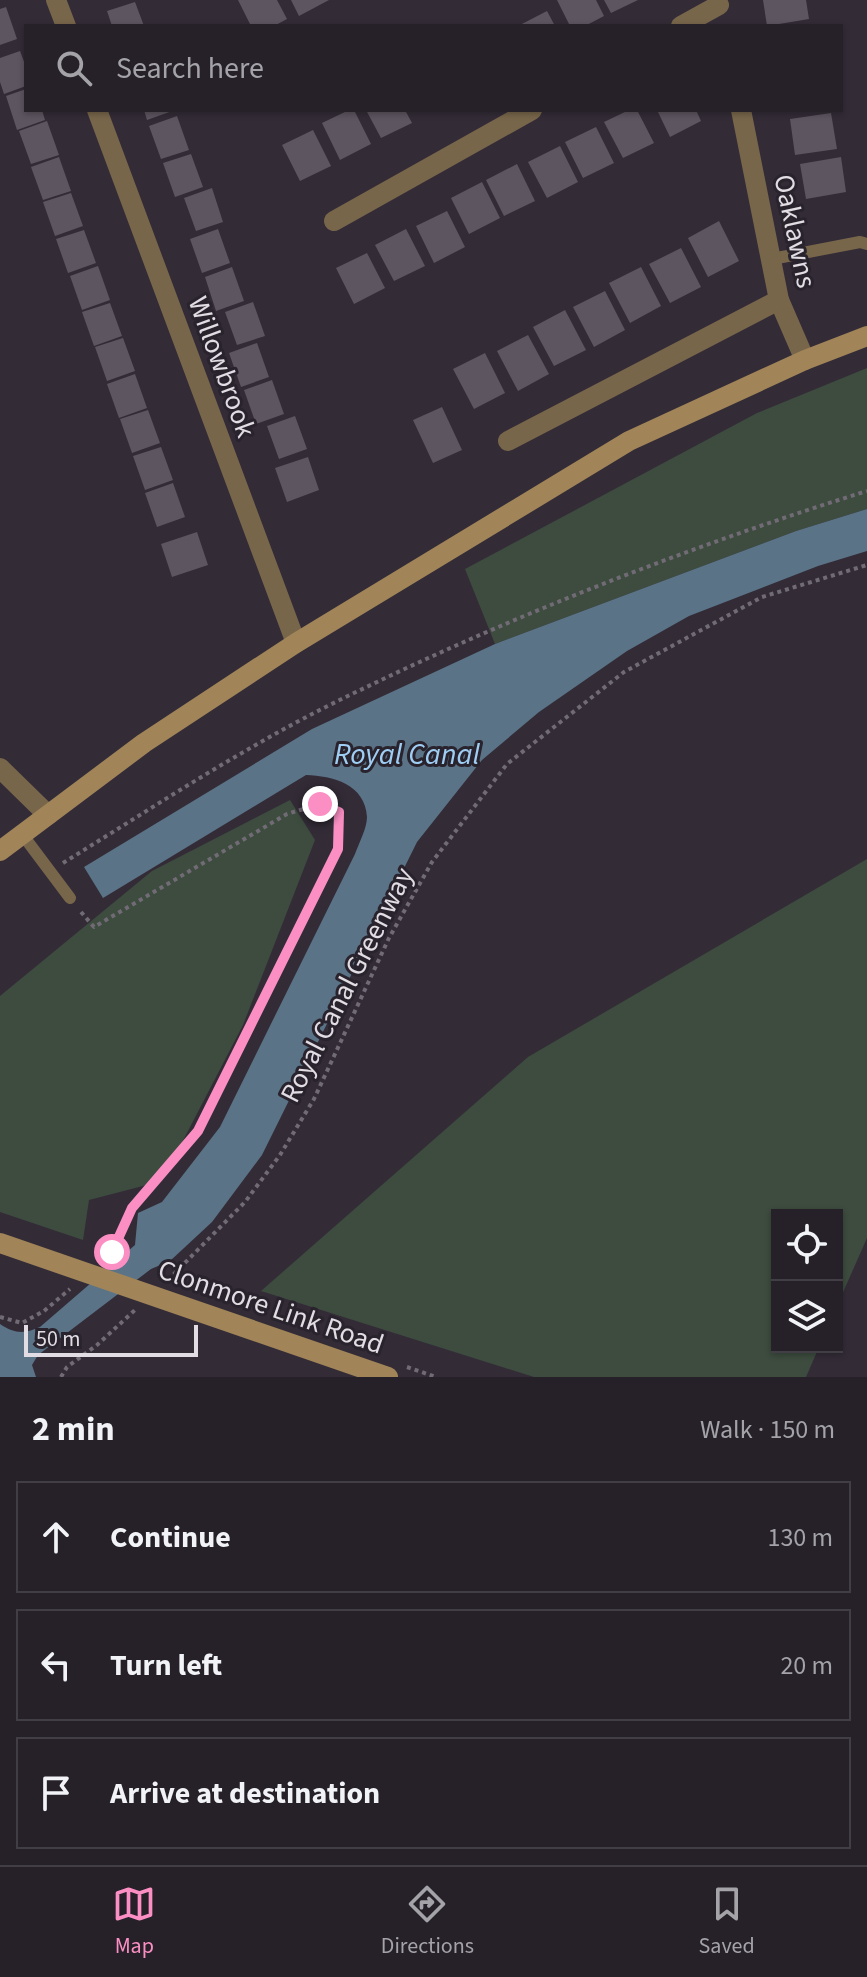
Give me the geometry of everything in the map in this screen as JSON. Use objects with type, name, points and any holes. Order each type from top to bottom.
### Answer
[{"type":"main road","points":[[0,851],[144,743],[296,643],[629,441],[805,360],[867,336]]},
{"type":"main road","name":"Clonmore Link Road","points":[[0,1243],[388,1377]]},
{"type":"street","points":[[56,0],[65,24]]},
{"type":"street","points":[[684,24],[718,3],[723,24]]},
{"type":"street","name":"Willowbrook","points":[[98,112],[296,643]]},
{"type":"street","points":[[334,221],[528,112]]},
{"type":"street","name":"Oaklawns","points":[[741,112],[779,300],[805,360]]},
{"type":"street","points":[[508,441],[779,300]]},
{"type":"street","points":[[0,768],[48,815]]},
{"type":"lane","points":[[772,259],[860,242],[867,244]]},
{"type":"lane","points":[[22,834],[70,898]]},
{"type":"path","points":[[51,870],[234,758],[348,696],[490,631],[748,528],[867,491]]},
{"type":"path","name":"Royal Canal Greenway","points":[[161,1286],[245,1202],[280,1155],[314,1099],[389,938],[432,862],[507,764],[624,672],[762,597],[867,565]]},
{"type":"path","points":[[70,898],[94,927],[287,814],[320,804],[339,812],[338,849],[198,1131],[132,1208],[112,1252],[101,1262]]},
{"type":"path","points":[[0,1317],[22,1323],[44,1311],[78,1281]]},
{"type":"path","points":[[61,1377],[67,1367],[140,1306]]},
{"type":"green space","points":[[867,368],[867,509],[796,531],[495,644],[465,569],[757,413]]},
{"type":"green space","points":[[290,800],[315,840],[243,1025],[162,1181],[89,1200],[83,1240],[0,1212],[0,996],[152,871]]},
{"type":"green space","points":[[867,859],[867,1238],[843,1292],[843,1209],[771,1209],[771,1353],[816,1353],[806,1377],[534,1377],[261,1291],[528,1057]]},
{"type":"water","name":"Royal Canal","points":[[867,509],[867,551],[818,566],[689,616],[627,651],[539,712],[482,760],[417,842],[262,1155],[212,1222],[170,1261],[151,1269],[38,1355],[32,1365],[36,1377],[0,1377],[0,1324],[20,1332],[40,1327],[135,1245],[138,1213],[162,1202],[220,1127],[355,854],[367,821],[365,806],[354,789],[346,784],[327,777],[306,775],[103,898],[84,867],[312,729],[495,644],[796,531]]},
{"type":"building","points":[[238,0],[277,0],[287,19],[278,24],[250,24]]},
{"type":"building","points":[[291,0],[329,0],[299,16]]},
{"type":"building","points":[[557,0],[596,0],[604,16],[589,24],[569,24]]},
{"type":"building","points":[[604,0],[638,0],[611,13]]},
{"type":"building","points":[[763,0],[806,0],[809,19],[767,24]]},
{"type":"building","points":[[135,2],[143,24],[111,24],[107,11]]},
{"type":"building","points":[[6,7],[17,39],[0,45],[0,9]]},
{"type":"building","points":[[547,11],[554,24],[522,24]]},
{"type":"building","points":[[20,51],[24,62],[24,87],[4,94],[0,82],[0,58]]},
{"type":"building","points":[[24,90],[24,112],[43,112],[45,120],[17,130],[6,96]]},
{"type":"building","points":[[145,112],[169,112],[147,120]]},
{"type":"building","points":[[345,112],[355,112],[371,144],[340,160],[322,123]]},
{"type":"building","points":[[367,112],[406,112],[412,123],[381,138]]},
{"type":"building","points":[[625,112],[638,112],[654,143],[623,158],[604,122]]},
{"type":"building","points":[[658,112],[697,112],[701,121],[670,137]]},
{"type":"building","points":[[831,113],[837,149],[795,155],[790,119]]},
{"type":"building","points":[[177,116],[189,150],[161,159],[149,126]]},
{"type":"building","points":[[47,121],[59,155],[31,164],[19,131]]},
{"type":"building","points":[[596,127],[614,163],[583,178],[565,142]]},
{"type":"building","points":[[313,130],[331,166],[300,181],[282,145]]},
{"type":"building","points":[[560,146],[578,182],[547,198],[528,162]]},
{"type":"building","points":[[191,154],[203,187],[175,197],[163,163]]},
{"type":"building","points":[[59,157],[71,191],[43,200],[31,167]]},
{"type":"building","points":[[841,157],[846,192],[806,199],[800,164]]},
{"type":"building","points":[[517,164],[535,201],[504,216],[486,180]]},
{"type":"building","points":[[482,182],[500,218],[469,234],[451,198]]},
{"type":"building","points":[[212,188],[223,222],[196,231],[184,198]]},
{"type":"building","points":[[71,193],[83,226],[55,236],[43,202]]},
{"type":"building","points":[[447,211],[465,247],[434,263],[416,226]]},
{"type":"building","points":[[719,221],[739,261],[708,277],[688,238]]},
{"type":"building","points":[[218,229],[230,263],[202,273],[190,239]]},
{"type":"building","points":[[406,229],[425,266],[394,281],[375,245]]},
{"type":"building","points":[[84,230],[96,263],[68,273],[56,239]]},
{"type":"building","points":[[681,248],[701,287],[670,303],[649,264]]},
{"type":"building","points":[[367,253],[385,288],[354,304],[336,268]]},
{"type":"building","points":[[98,266],[110,300],[82,310],[70,276]]},
{"type":"building","points":[[232,267],[244,301],[216,311],[205,277]]},
{"type":"building","points":[[641,267],[661,306],[630,323],[609,283]]},
{"type":"building","points":[[605,291],[625,330],[594,347],[573,307]]},
{"type":"building","points":[[253,302],[265,336],[237,345],[225,312]]},
{"type":"building","points":[[110,303],[122,336],[94,346],[82,312]]},
{"type":"building","points":[[565,310],[586,350],[554,366],[533,327]]},
{"type":"building","points":[[528,335],[549,374],[518,391],[497,351]]},
{"type":"building","points":[[123,338],[135,371],[107,381],[95,347]]},
{"type":"building","points":[[257,343],[269,377],[241,387],[229,353]]},
{"type":"building","points":[[485,353],[505,393],[474,409],[453,369]]},
{"type":"building","points":[[135,374],[147,408],[119,418],[107,384]]},
{"type":"building","points":[[272,380],[284,414],[256,424],[244,390]]},
{"type":"building","points":[[442,407],[462,450],[433,463],[413,420]]},
{"type":"building","points":[[148,410],[160,443],[132,453],[120,419]]},
{"type":"building","points":[[295,416],[307,449],[279,459],[267,426]]},
{"type":"building","points":[[161,447],[173,480],[145,490],[133,456]]},
{"type":"building","points":[[308,457],[319,490],[287,502],[275,468]]},
{"type":"building","points":[[173,483],[185,517],[157,527],[145,493]]},
{"type":"building","points":[[197,532],[208,565],[172,577],[161,544]]},
{"type":"route","points":[[112,1252],[132,1208],[198,1131],[338,849],[339,812],[320,804]]}]
